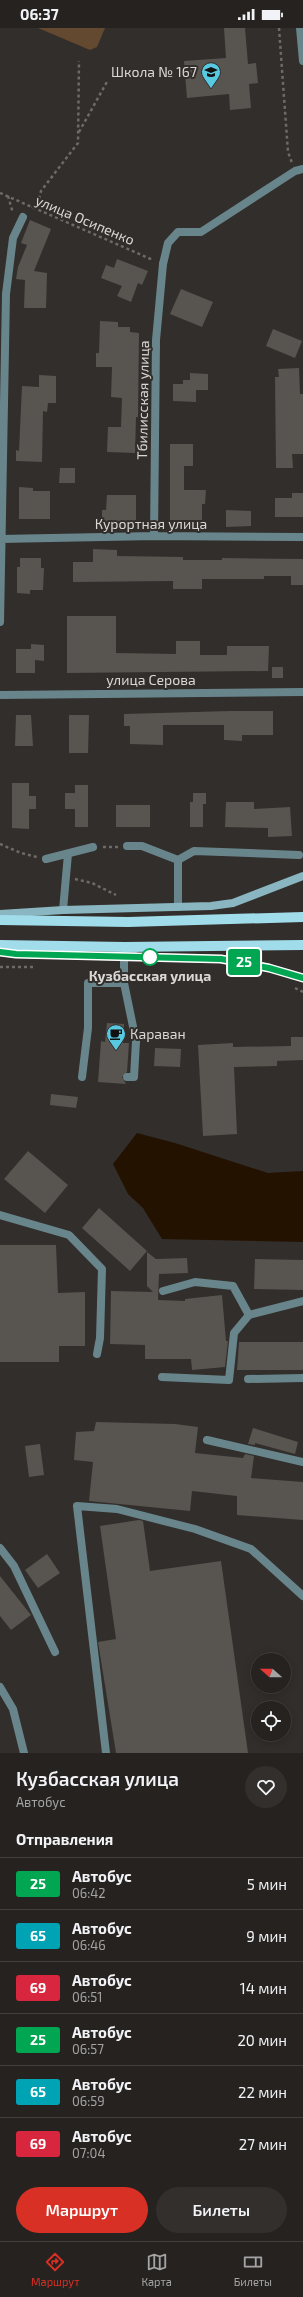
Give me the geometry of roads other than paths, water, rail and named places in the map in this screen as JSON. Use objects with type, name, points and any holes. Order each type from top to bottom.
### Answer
[{"type":"main road","points":[[0,920],[128,922],[303,917]]},
{"type":"main road","points":[[0,945],[138,947],[303,945]]},
{"type":"street","points":[[300,28],[303,61]]},
{"type":"street","name":"Тбилисская улица","points":[[154,536],[156,340],[163,264],[168,243],[178,232],[201,232],[299,170]]},
{"type":"street","points":[[0,622],[2,383],[6,294],[14,238],[22,217]]},
{"type":"street","name":"Курортная улица","points":[[0,539],[154,536],[303,537]]},
{"type":"street","name":"улица Серова","points":[[0,694],[303,692]]},
{"type":"street","points":[[127,846],[142,846],[178,860]]},
{"type":"street","points":[[46,859],[93,848]]},
{"type":"street","points":[[178,860],[194,851],[299,855]]},
{"type":"street","points":[[62,910],[68,854]]},
{"type":"street","points":[[178,860],[178,907]]},
{"type":"street","points":[[0,914],[62,910],[178,907],[233,902],[303,876]]},
{"type":"street","points":[[124,956],[138,947]]},
{"type":"street","points":[[0,952],[16,954],[236,960],[303,978]]},
{"type":"street","points":[[124,956],[124,983],[136,1041],[134,1077],[127,1077]]},
{"type":"street","points":[[82,1077],[88,1028],[88,983],[124,983]]},
{"type":"street","points":[[0,1215],[69,1234],[102,1269],[100,1338],[97,1354]]},
{"type":"street","points":[[163,1291],[195,1282],[233,1286],[250,1315]]},
{"type":"street","points":[[162,1377],[229,1380],[234,1333],[250,1315],[303,1301]]},
{"type":"street","points":[[248,1379],[303,1378]]},
{"type":"street","points":[[207,1440],[303,1462]]},
{"type":"street","points":[[106,1753],[77,1506],[124,1511],[194,1529],[251,1549],[303,1596]]},
{"type":"street","points":[[0,1548],[14,1566],[56,1652]]},
{"type":"street","points":[[0,1687],[13,1709],[24,1753]]},
{"type":"place","name":"Школа № 167","points":[[211,89]]},
{"type":"place","name":"Кузбасская улица","points":[[150,957]]},
{"type":"place","name":"Караван","points":[[116,1051]]}]
